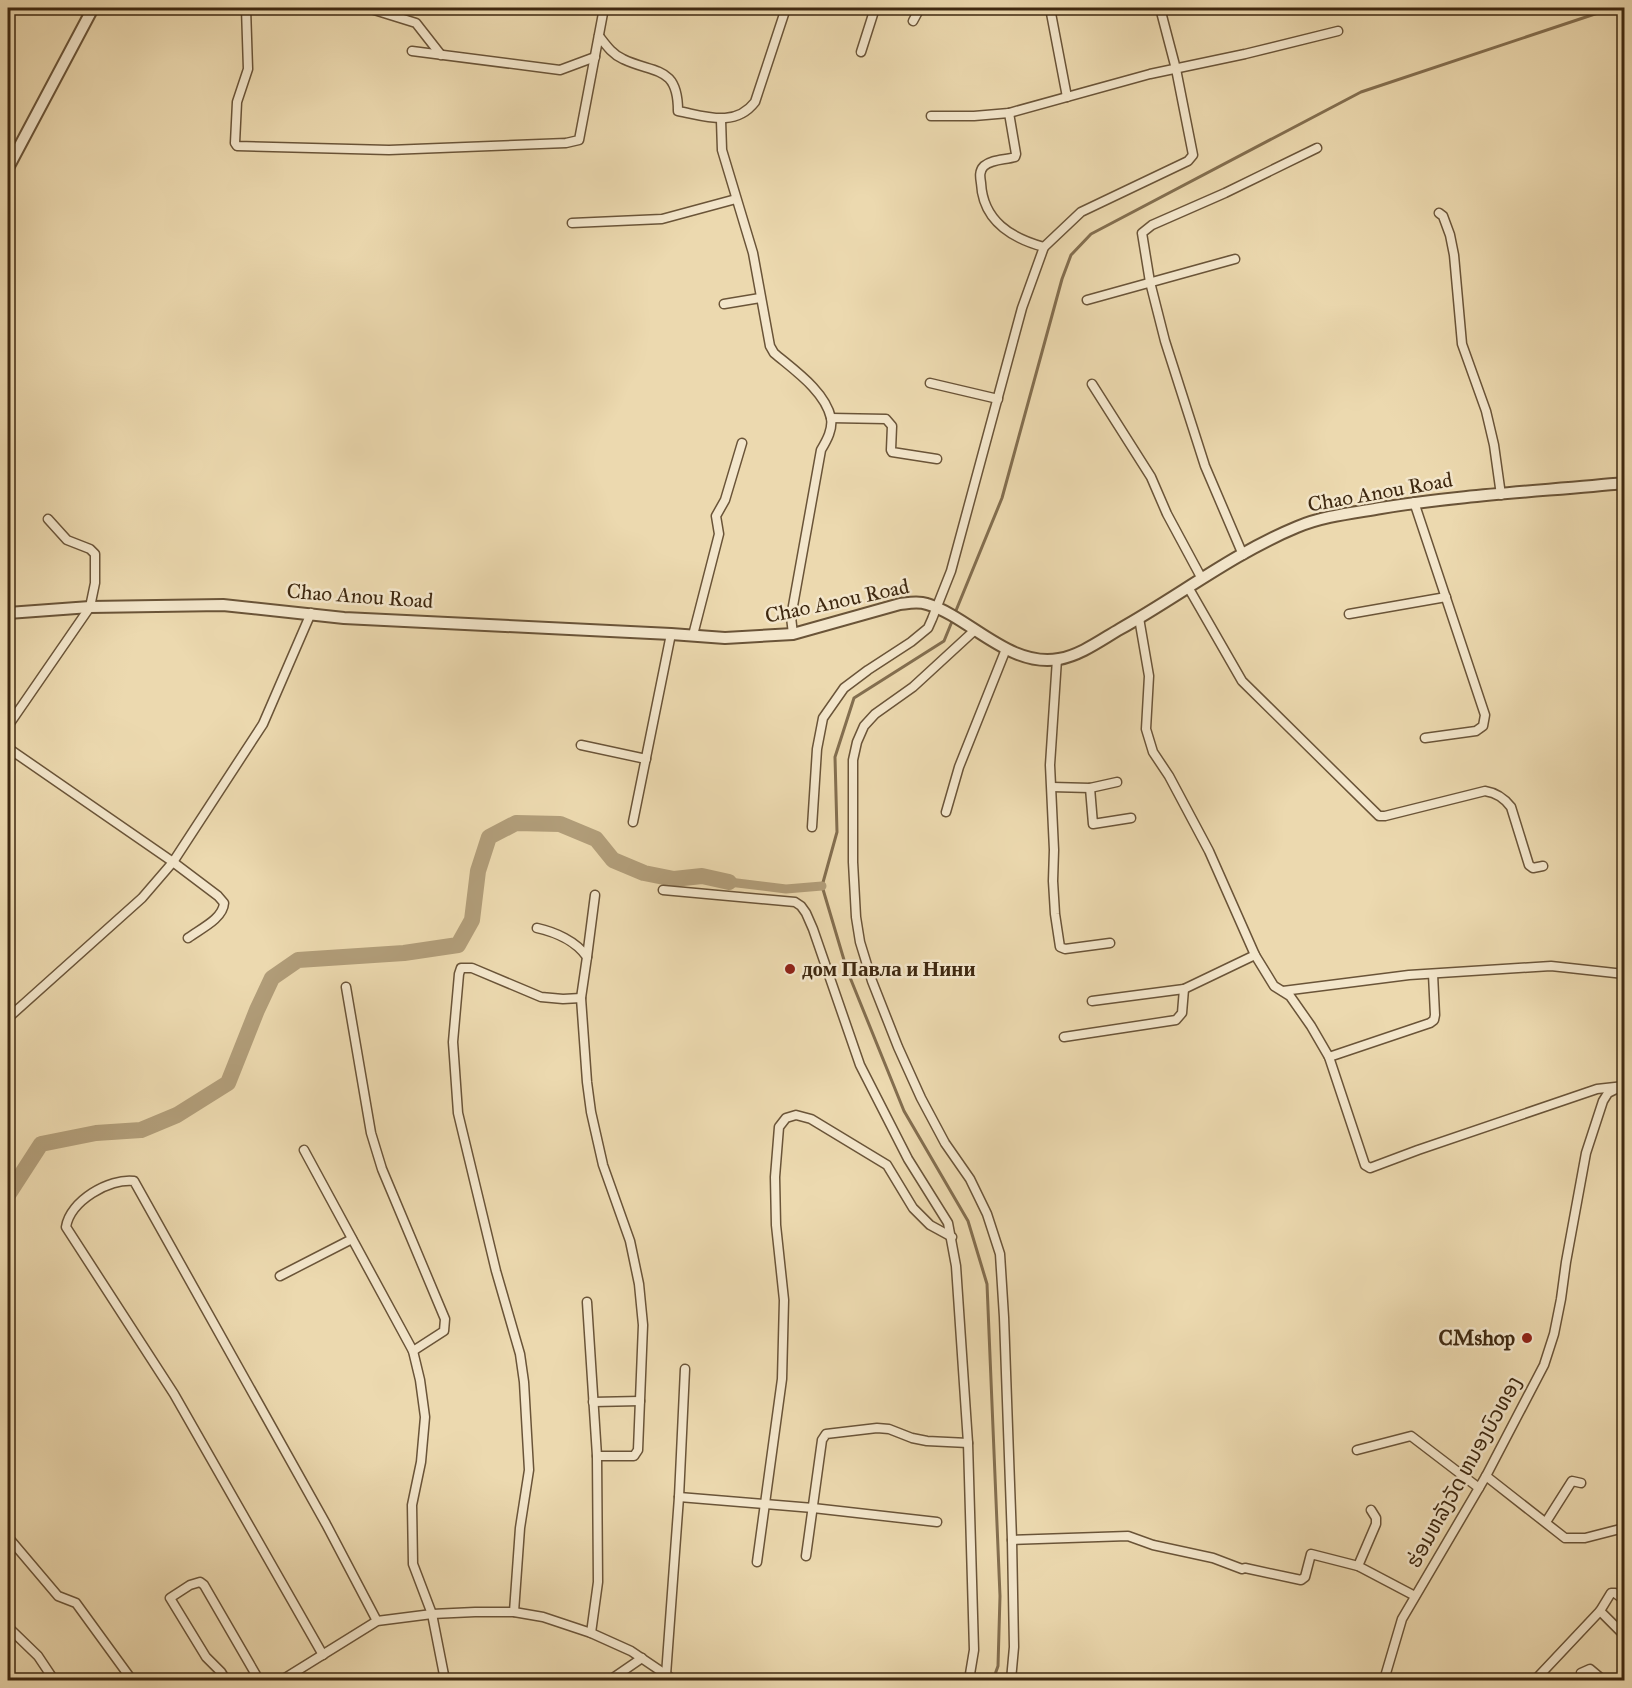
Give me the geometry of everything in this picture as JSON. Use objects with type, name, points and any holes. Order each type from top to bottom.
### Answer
[{"type":"street","points":[[8,168],[93,8]]},
{"type":"street","points":[[246,8],[248,69],[237,102],[235,142],[237,146],[389,150],[579,140],[604,8]]},
{"type":"street","points":[[369,8],[416,23],[441,55]]},
{"type":"street","points":[[599,36],[613,53],[621,58],[652,68],[668,77],[675,88],[678,111],[721,120],[745,113],[755,102],[786,8]]},
{"type":"street","points":[[861,52],[875,8]]},
{"type":"street","points":[[914,21],[920,8]]},
{"type":"street","points":[[1050,8],[1067,97]]},
{"type":"street","points":[[812,827],[817,749],[824,718],[844,688],[867,670],[911,642],[927,628],[941,610],[1022,308],[1044,248],[1081,212],[1188,161],[1193,155],[1176,69],[1160,8]]},
{"type":"street","points":[[931,116],[1009,113],[1150,74],[1338,31]]},
{"type":"street","points":[[412,51],[560,70],[595,57]]},
{"type":"street","points":[[1009,113],[1016,154],[1015,157],[990,162],[982,168],[980,181],[984,204],[993,219],[1003,229],[1015,237],[1044,248]]},
{"type":"street","points":[[721,120],[722,150],[753,253],[768,339],[772,350],[818,394],[831,418],[829,435],[821,450],[791,617],[793,634]]},
{"type":"street","points":[[1243,555],[1205,466],[1165,340],[1150,282],[1142,233],[1146,228],[1317,148]]},
{"type":"street","points":[[572,223],[662,219],[736,199]]},
{"type":"street","points":[[1439,213],[1443,216],[1450,235],[1462,344],[1486,411],[1494,445],[1501,495]]},
{"type":"street","points":[[1087,300],[1235,259]]},
{"type":"street","points":[[724,304],[760,298]]},
{"type":"street","points":[[930,383],[998,399]]},
{"type":"street","points":[[1092,384],[1151,477],[1167,514],[1202,579]]},
{"type":"street","points":[[831,418],[886,419],[892,426],[892,452],[937,459]]},
{"type":"street","points":[[693,635],[719,534],[716,516],[725,500],[742,443]]},
{"type":"street","name":"Chao Anou Road","points":[[8,613],[90,607],[223,605],[378,620],[725,638],[793,634],[900,604],[915,602],[941,610],[1006,649],[1039,658],[1057,660],[1079,652],[1281,534],[1317,520],[1414,502],[1624,483]]},
{"type":"street","points":[[1414,502],[1485,715],[1485,722],[1476,731],[1425,738]]},
{"type":"street","points":[[8,726],[90,607],[95,583],[95,554],[90,549],[67,540],[48,519]]},
{"type":"street","points":[[1188,587],[1242,681],[1379,816],[1485,791],[1493,792],[1506,800],[1511,807],[1529,865],[1533,868],[1543,866]]},
{"type":"street","points":[[1349,614],[1446,597]]},
{"type":"street","points":[[8,1018],[142,898],[173,862],[263,724],[311,613]]},
{"type":"street","points":[[1139,618],[1149,676],[1145,716],[1152,752],[1169,776],[1209,851],[1255,955],[1274,986],[1290,996],[1329,1057],[1365,1165],[1370,1168],[1597,1089],[1623,1086],[1624,1075]]},
{"type":"street","points":[[975,630],[913,687],[875,714],[864,726],[853,760],[853,862],[856,917],[860,942],[872,981],[921,1098],[945,1143],[970,1179],[987,1214],[1000,1254],[1014,1647],[1011,1680]]},
{"type":"street","points":[[633,822],[671,634]]},
{"type":"street","points":[[946,812],[959,767],[1006,649]]},
{"type":"street","points":[[1057,660],[1050,765],[1054,850],[1053,881],[1060,947],[1065,949],[1110,942]]},
{"type":"street","points":[[580,745],[646,759]]},
{"type":"street","points":[[8,748],[173,862],[218,896],[224,903],[223,910],[216,919],[188,938]]},
{"type":"street","points":[[1052,787],[1090,788],[1117,782]]},
{"type":"street","points":[[1090,788],[1093,824],[1131,818]]},
{"type":"street","points":[[663,890],[795,902],[801,906],[813,929],[860,1065],[908,1159],[948,1223],[956,1266],[968,1443],[974,1650],[969,1680]]},
{"type":"street","points":[[595,896],[581,998],[587,1082],[603,1165],[630,1241],[639,1284],[644,1325],[637,1454],[634,1456],[597,1456]]},
{"type":"street","points":[[537,928],[552,931],[581,949],[587,957]]},
{"type":"street","points":[[1092,1001],[1184,989],[1255,955]]},
{"type":"street","points":[[1283,991],[1433,974],[1551,966],[1624,974]]},
{"type":"street","points":[[514,1612],[520,1528],[529,1470],[524,1382],[520,1354],[490,1250],[458,1113],[453,1042],[459,974],[461,968],[472,968],[541,997],[581,998]]},
{"type":"street","points":[[1329,1057],[1434,1020],[1433,974]]},
{"type":"street","points":[[346,987],[371,1133],[387,1180],[445,1319],[444,1331],[413,1351]]},
{"type":"street","points":[[1064,1037],[1176,1020],[1182,1013],[1184,989]]},
{"type":"street","name":"ຮ່ອມຫລັງວັດ ຫນອງບົວທອງ","points":[[1383,1680],[1402,1620],[1486,1476],[1544,1365],[1562,1299],[1566,1262],[1586,1153],[1603,1101],[1608,1093],[1623,1086]]},
{"type":"street","points":[[757,1562],[782,1379],[784,1300],[776,1225],[775,1177],[780,1127],[786,1118],[796,1115],[811,1119],[888,1165],[913,1208],[930,1225],[952,1237]]},
{"type":"street","points":[[304,1150],[413,1351],[425,1417],[412,1505],[413,1564],[432,1614],[445,1680]]},
{"type":"street","points":[[323,1655],[174,1394],[66,1227],[67,1221],[79,1203],[97,1189],[134,1180],[321,1514],[377,1621]]},
{"type":"street","points":[[280,1276],[352,1239]]},
{"type":"street","points":[[587,1302],[597,1456],[598,1582],[591,1633]]},
{"type":"street","points":[[666,1675],[679,1497],[685,1369]]},
{"type":"street","points":[[593,1402],[640,1401]]},
{"type":"street","points":[[806,1556],[822,1440],[826,1434],[877,1428],[889,1429],[927,1441],[968,1443]]},
{"type":"street","points":[[1357,1450],[1411,1436],[1479,1488]]},
{"type":"street","points":[[1486,1476],[1565,1538],[1585,1538],[1624,1528]]},
{"type":"street","points":[[1546,1522],[1572,1481],[1581,1483]]},
{"type":"street","points":[[679,1497],[765,1503],[937,1522]]},
{"type":"street","points":[[1358,1566],[1376,1524],[1376,1518],[1371,1510]]},
{"type":"street","points":[[1011,1540],[1128,1536],[1153,1545],[1212,1558],[1242,1569],[1300,1580],[1305,1577],[1311,1554],[1358,1566],[1415,1596]]},
{"type":"street","points":[[8,1537],[58,1596],[76,1603],[132,1680]]},
{"type":"street","points":[[226,1680],[206,1657],[170,1598],[195,1583],[200,1582],[204,1585],[259,1680]]},
{"type":"street","points":[[1535,1680],[1600,1611],[1611,1593],[1615,1593],[1624,1600]]},
{"type":"street","points":[[1600,1611],[1624,1635]]},
{"type":"street","points":[[282,1680],[377,1621],[432,1614],[514,1612],[543,1617],[613,1642],[674,1680]]},
{"type":"street","points":[[8,1627],[38,1656],[54,1680]]},
{"type":"street","points":[[610,1680],[642,1658]]},
{"type":"street","points":[[1581,1673],[1590,1669],[1603,1680]]},
{"type":"waterway","points":[[955,613],[1002,498],[1062,279],[1071,255],[1091,234],[1361,92],[1609,8]]},
{"type":"waterway","points":[[953,619],[944,641],[854,698],[835,757],[837,832],[822,886],[847,970],[904,1111],[968,1221],[987,1284],[1000,1596],[998,1666],[993,1680]]},
{"type":"waterway","points":[[8,1195],[41,1144],[96,1133],[141,1130],[177,1115],[228,1083],[272,978],[298,960],[404,953],[458,945],[472,920],[478,871],[489,837],[516,823],[560,824],[596,839],[613,860],[644,873],[674,879],[702,876],[729,882]]},
{"type":"waterway","points":[[729,882],[786,889],[822,886]]},
{"type":"place","name":"дом Павла и Нини","points":[[790,969]]},
{"type":"place","name":"CMshop","points":[[1527,1338]]}]
